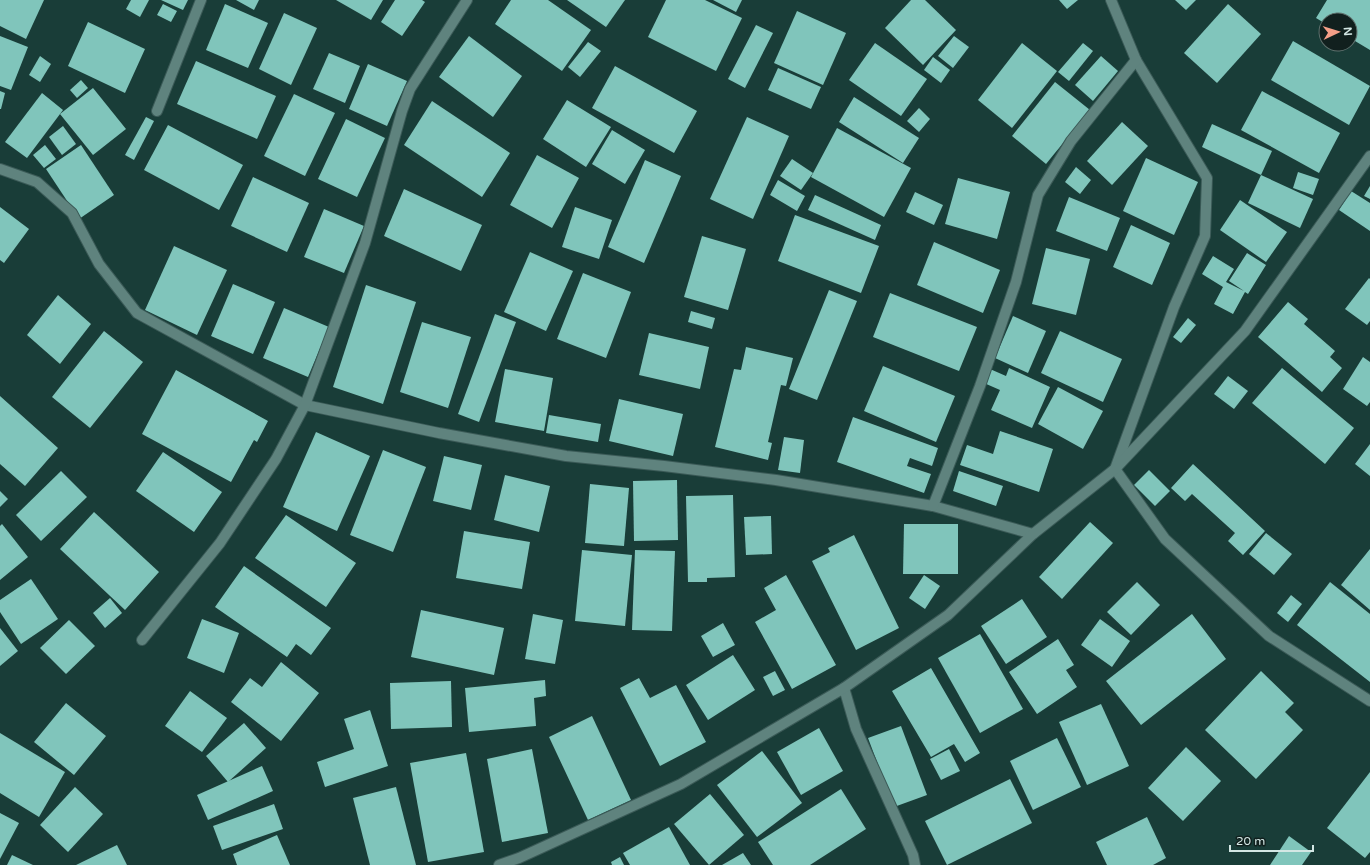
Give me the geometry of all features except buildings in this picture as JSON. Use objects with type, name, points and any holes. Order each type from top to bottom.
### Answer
[{"type":"street","points":[[157,111],[201,0]]},
{"type":"street","points":[[142,640],[220,543],[276,459],[305,405],[365,243],[402,111],[410,89],[467,0]]},
{"type":"street","points":[[1111,0],[1136,60],[1207,178],[1205,236],[1174,307],[1115,469]]},
{"type":"street","points":[[933,506],[980,386],[1016,282],[1038,195],[1071,141],[1136,60]]},
{"type":"street","points":[[499,865],[522,861],[681,784],[844,688],[948,615],[1033,534],[1115,469],[1245,331],[1370,156]]},
{"type":"street","points":[[0,169],[37,182],[72,213],[99,264],[137,313],[305,405],[439,433],[566,456],[776,480],[933,506],[1033,534]]},
{"type":"street","points":[[1115,469],[1165,539],[1269,636],[1370,701]]},
{"type":"street","points":[[844,688],[856,729],[913,856],[915,865]]}]
